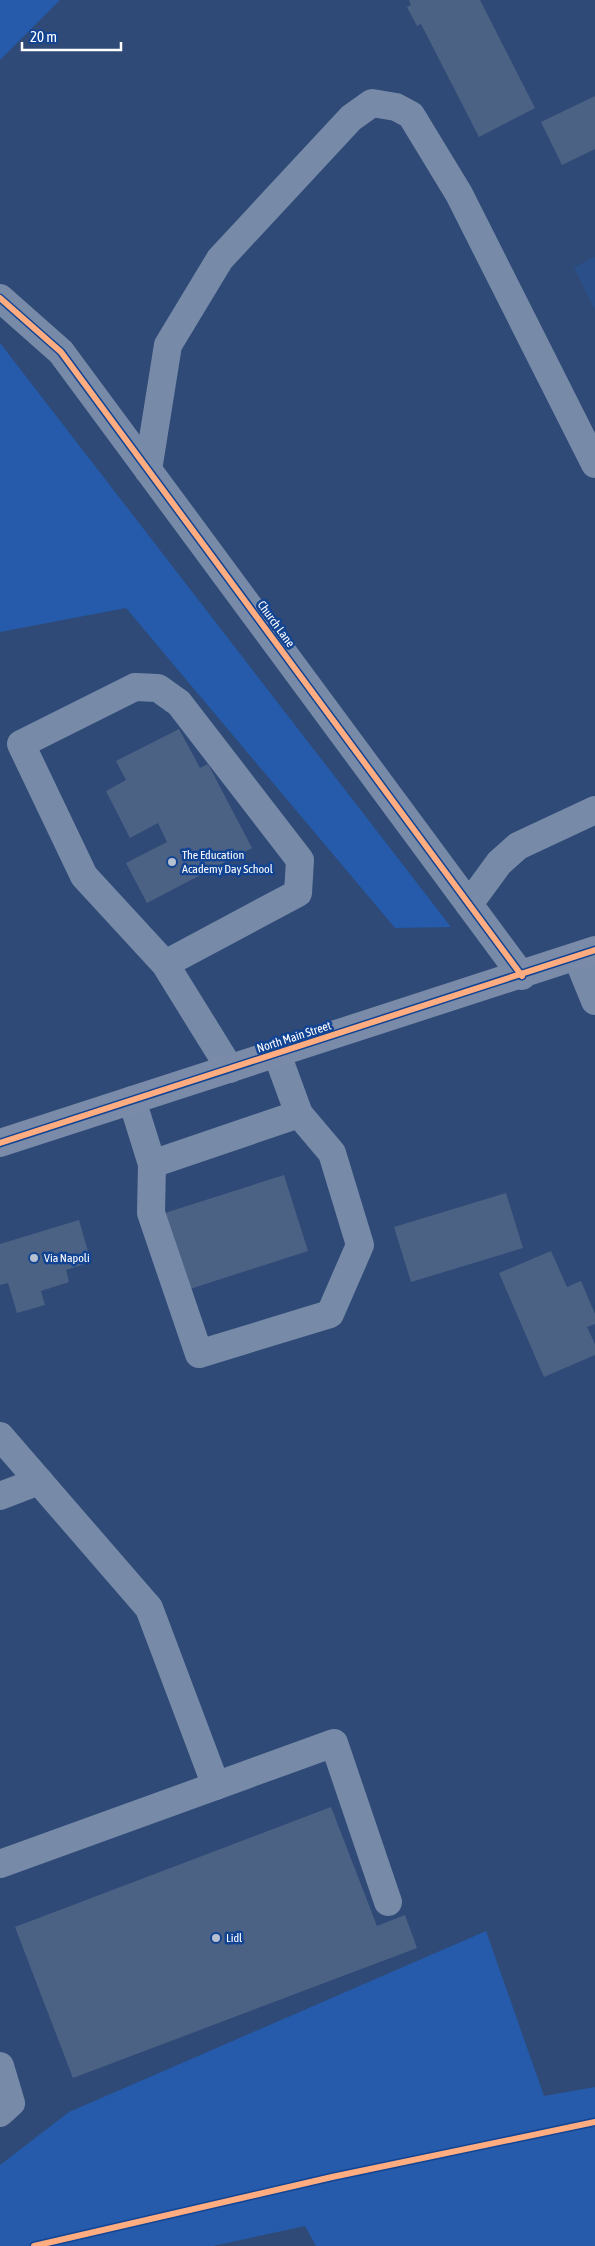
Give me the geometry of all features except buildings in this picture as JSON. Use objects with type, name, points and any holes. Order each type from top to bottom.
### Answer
[{"type":"highway","name":"North Main Street","points":[[0,1143],[586,954]]},
{"type":"street","points":[[148,470],[168,345],[215,267],[220,259],[351,118],[372,103],[396,107],[411,115],[459,194],[595,464]]},
{"type":"street","name":"Church Lane","points":[[0,298],[61,352],[522,976]]},
{"type":"street","points":[[165,964],[298,893],[300,860],[179,703],[158,688],[135,688],[21,744],[84,876],[165,964],[230,1070]]},
{"type":"street","points":[[469,904],[499,863],[518,846],[595,810]]},
{"type":"street","points":[[586,954],[595,1001]]},
{"type":"street","points":[[132,1100],[152,1164],[151,1214],[199,1354],[330,1314],[360,1245],[332,1153],[298,1114],[277,1054]]},
{"type":"street","points":[[152,1164],[298,1114]]},
{"type":"street","points":[[0,1436],[149,1608],[216,1786]]},
{"type":"street","points":[[0,1496],[39,1481]]},
{"type":"street","points":[[0,1864],[334,1743],[388,1902]]},
{"type":"street","points":[[0,2066],[11,2103],[0,2113]]},
{"type":"shaded area","points":[[0,0],[60,0],[0,60]]},
{"type":"shaded area","points":[[595,257],[595,311],[574,267]]},
{"type":"shaded area","points":[[0,343],[451,927],[395,928],[126,608],[0,632]]},
{"type":"shaded area","points":[[486,1931],[544,2096],[595,2087],[595,2246],[316,2246],[305,2226],[213,2246],[0,2246],[0,2165],[69,2112]]},
{"type":"cycle path","points":[[0,298],[61,352],[522,976]]},
{"type":"cycle path","points":[[0,1143],[595,950]]},
{"type":"cycle path","points":[[34,2246],[332,2177],[595,2122]]},
{"type":"place","name":"The Education Academy Day School","points":[[172,862]]},
{"type":"place","name":"Via Napoli","points":[[34,1258]]},
{"type":"place","name":"Lidl","points":[[216,1938]]}]
